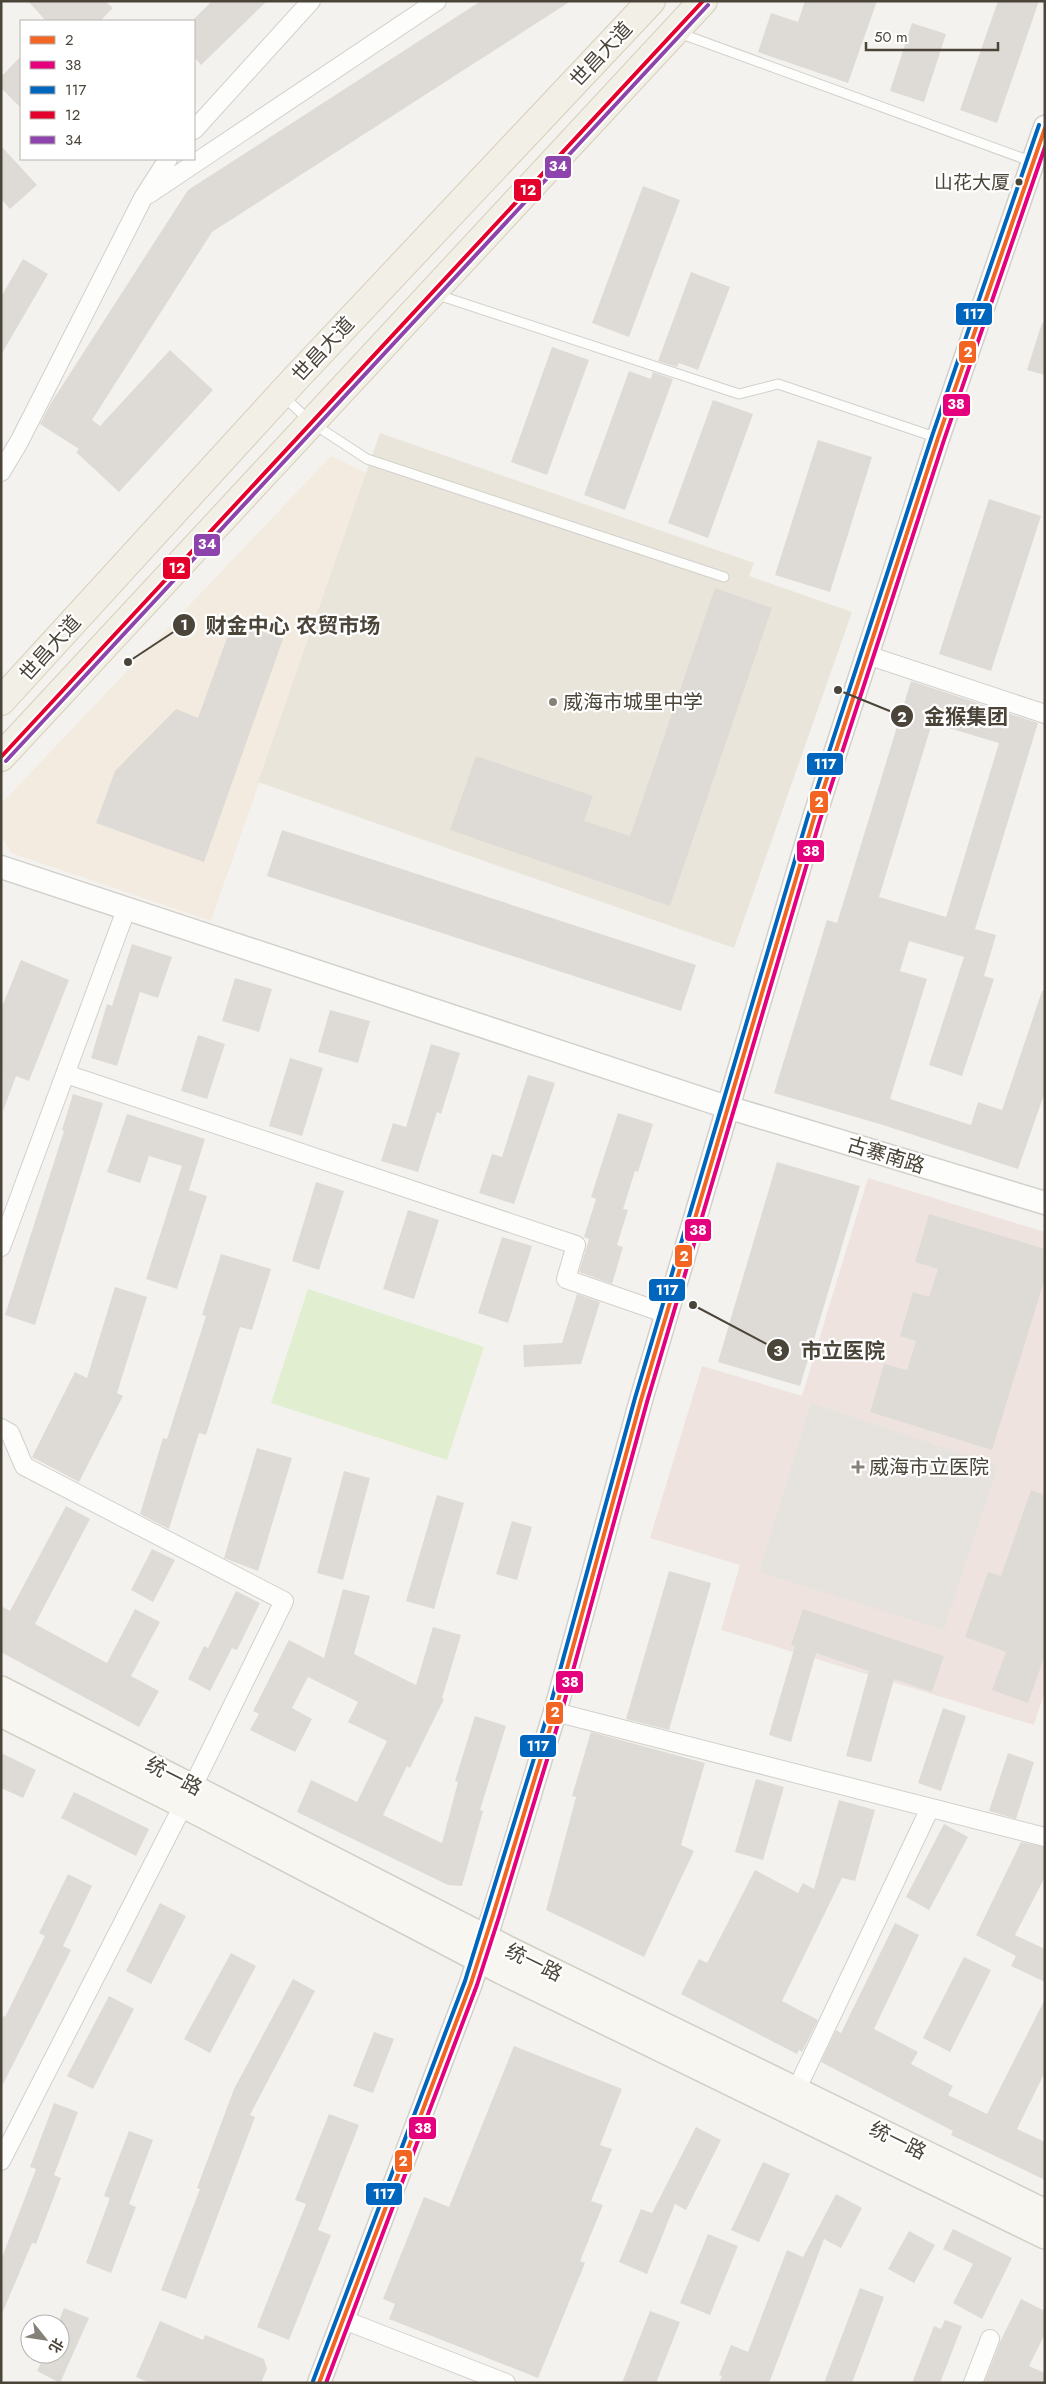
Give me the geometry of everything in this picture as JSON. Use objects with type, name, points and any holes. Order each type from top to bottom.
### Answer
[{"type":"main road","name":"世昌大道","points":[[1,701],[281,394],[651,1]]},
{"type":"main road","name":"世昌大道","points":[[1,757],[703,1]]},
{"type":"main road","name":"统一路","points":[[1,1689],[188,1796],[482,1948],[791,2101],[1045,2236]]},
{"type":"main road","name":"统一路","points":[[1,1714],[188,1796]]},
{"type":"main road","name":"统一路","points":[[791,2101],[1045,2212]]},
{"type":"street","points":[[195,129],[311,1]]},
{"type":"street","points":[[143,198],[438,1]]},
{"type":"street","points":[[319,2383],[482,1948],[555,1712],[667,1314],[814,818],[938,438],[1045,127]]},
{"type":"street","points":[[1,472],[19,442],[143,198],[167,160]]},
{"type":"street","points":[[867,655],[1045,714]]},
{"type":"street","name":"古寨南路","points":[[1,867],[126,910],[727,1107],[1045,1202]]},
{"type":"street","points":[[1,1247],[126,910]]},
{"type":"street","points":[[66,1074],[576,1245],[566,1278],[667,1314]]},
{"type":"street","points":[[1,1428],[10,1433],[24,1466],[284,1601],[188,1796],[1,2161]]},
{"type":"street","points":[[555,1712],[1045,1837]]},
{"type":"street","points":[[791,2101],[930,1808]]},
{"type":"street","points":[[344,2320],[506,2383]]},
{"type":"street","points":[[973,2383],[990,2339]]},
{"type":"lane","points":[[674,32],[1033,162]]},
{"type":"lane","points":[[432,294],[739,394],[778,384],[938,438]]},
{"type":"lane","points":[[281,394],[312,423],[367,459],[724,578]]},
{"type":"shaded area","name":"威海市城里中学","points":[[380,433],[754,563],[749,576],[852,612],[734,948],[258,782]]},
{"type":"shaded area","points":[[331,456],[367,473],[211,921],[11,853],[1,835],[1,804]]},
{"type":"shaded area","name":"威海市立医院","points":[[868,1178],[1045,1232],[1045,1691],[1034,1725],[721,1630],[740,1565],[650,1538],[702,1366],[802,1396]]},
{"type":"shaded area","points":[[811,1403],[998,1466],[944,1630],[759,1572]]},
{"type":"green space","points":[[308,1289],[484,1347],[447,1460],[271,1403]]},
{"type":"building","points":[[28,1],[105,1],[113,8],[101,20],[45,20]]},
{"type":"building","points":[[212,1],[267,1],[201,65],[195,58],[194,19]]},
{"type":"building","points":[[481,1],[571,1],[212,232],[92,420],[100,426],[170,350],[213,390],[119,492],[76,452],[79,449],[40,424],[51,403],[188,190]]},
{"type":"building","points":[[805,1],[877,1],[848,83],[758,52],[771,13],[798,22]]},
{"type":"building","points":[[998,1],[1039,1],[997,123],[960,110]]},
{"type":"building","points":[[912,23],[946,34],[924,102],[890,91]]},
{"type":"building","points":[[20,57],[20,107],[1,88],[1,77]]},
{"type":"building","points":[[1,146],[37,185],[10,209],[1,199]]},
{"type":"building","points":[[643,186],[680,200],[629,337],[592,323]]},
{"type":"building","points":[[23,259],[48,274],[1,355],[1,297]]},
{"type":"building","points":[[691,272],[730,287],[698,370],[679,363],[677,367],[658,361]]},
{"type":"building","points":[[1042,323],[1045,324],[1045,375],[1027,370]]},
{"type":"building","points":[[552,347],[589,360],[547,475],[511,462]]},
{"type":"building","points":[[629,371],[651,379],[653,372],[673,379],[625,510],[584,495]]},
{"type":"building","points":[[713,400],[753,414],[708,538],[668,523]]},
{"type":"building","points":[[818,440],[872,457],[830,592],[775,575]]},
{"type":"building","points":[[989,499],[1041,516],[991,671],[939,654]]},
{"type":"building","points":[[715,588],[772,608],[670,906],[450,830],[476,756],[593,796],[584,821],[630,836]]},
{"type":"building","points":[[233,621],[283,639],[204,862],[96,823],[115,771],[176,709],[198,718]]},
{"type":"building","points":[[911,681],[1038,723],[975,929],[996,935],[984,976],[994,979],[962,1076],[929,1065],[964,957],[909,941],[900,971],[927,979],[890,1099],[971,1125],[978,1102],[1002,1110],[1042,991],[1045,991],[1045,1092],[1018,1169],[883,1125],[774,1093],[827,920],[837,923]],"holes":[[[932,723],[999,743],[946,917],[879,897]]]},
{"type":"building","points":[[282,830],[696,965],[681,1011],[267,876]]},
{"type":"building","points":[[132,944],[172,957],[158,998],[140,992],[117,1066],[91,1058],[107,1004],[112,1006]]},
{"type":"building","points":[[21,960],[69,980],[29,1081],[16,1076],[3,1111],[1,1009]]},
{"type":"building","points":[[235,978],[272,989],[259,1032],[222,1021]]},
{"type":"building","points":[[330,1010],[370,1021],[358,1063],[318,1052]]},
{"type":"building","points":[[198,1035],[225,1044],[207,1099],[181,1091]]},
{"type":"building","points":[[431,1044],[460,1053],[441,1114],[437,1112],[418,1172],[381,1161],[393,1123],[406,1127]]},
{"type":"building","points":[[290,1058],[323,1068],[302,1136],[269,1126]]},
{"type":"building","points":[[528,1075],[555,1083],[514,1204],[479,1193],[492,1154],[502,1157]]},
{"type":"building","points":[[73,1094],[103,1103],[35,1325],[5,1315],[64,1131],[62,1130]]},
{"type":"building","points":[[618,1113],[653,1124],[638,1172],[635,1171],[623,1209],[628,1210],[617,1245],[623,1247],[612,1284],[579,1272],[589,1239],[584,1237],[596,1199],[591,1197]]},
{"type":"building","points":[[127,1114],[205,1139],[189,1190],[207,1196],[177,1289],[146,1279],[182,1166],[149,1156],[140,1183],[107,1172]]},
{"type":"building","points":[[777,1162],[860,1186],[800,1386],[718,1362]]},
{"type":"building","points":[[316,1182],[344,1191],[319,1270],[292,1261]]},
{"type":"building","points":[[408,1210],[439,1220],[414,1299],[383,1289]]},
{"type":"building","points":[[929,1214],[1045,1249],[1045,1278],[992,1450],[870,1412],[884,1364],[907,1370],[916,1341],[900,1336],[913,1292],[929,1297],[938,1269],[915,1262]]},
{"type":"building","points":[[502,1237],[532,1246],[508,1323],[478,1313]]},
{"type":"building","points":[[221,1254],[271,1269],[252,1330],[240,1327],[206,1435],[199,1433],[169,1529],[140,1514],[163,1438],[167,1439],[206,1316],[202,1315]]},
{"type":"building","points":[[115,1287],[147,1297],[117,1393],[123,1396],[79,1482],[32,1457],[75,1372],[87,1378]]},
{"type":"building","points":[[577,1294],[600,1302],[581,1364],[524,1367],[523,1345],[562,1343]]},
{"type":"building","points":[[257,1448],[292,1458],[258,1571],[224,1558]]},
{"type":"building","points":[[344,1471],[370,1478],[343,1580],[317,1573]]},
{"type":"building","points":[[1031,1490],[1045,1495],[1045,1655],[1028,1703],[992,1690],[1006,1652],[965,1637],[988,1572],[1001,1576]]},
{"type":"building","points":[[437,1495],[464,1503],[434,1609],[406,1601]]},
{"type":"building","points":[[66,1506],[90,1519],[35,1624],[107,1663],[135,1609],[160,1622],[131,1676],[159,1691],[139,1727],[1,1652],[1,1606],[10,1611]]},
{"type":"building","points":[[512,1521],[532,1527],[517,1580],[496,1574]]},
{"type":"building","points":[[152,1549],[175,1560],[153,1602],[131,1590]]},
{"type":"building","points":[[669,1571],[711,1583],[669,1730],[626,1719]]},
{"type":"building","points":[[343,1589],[370,1596],[354,1654],[416,1685],[433,1627],[461,1635],[442,1698],[444,1699],[410,1768],[407,1766],[383,1815],[442,1843],[458,1782],[455,1781],[475,1716],[506,1726],[480,1810],[483,1811],[462,1886],[448,1885],[297,1812],[311,1780],[357,1802],[387,1741],[348,1722],[358,1702],[308,1677],[292,1708],[312,1719],[295,1752],[250,1730],[259,1714],[253,1711],[289,1640],[324,1658]]},
{"type":"building","points":[[236,1591],[260,1603],[237,1650],[232,1648],[210,1691],[188,1679],[204,1646],[208,1648]]},
{"type":"building","points":[[803,1609],[944,1656],[932,1692],[894,1679],[871,1762],[846,1756],[869,1671],[816,1653],[791,1742],[769,1735],[795,1646],[791,1645]]},
{"type":"building","points":[[943,1708],[966,1716],[941,1791],[918,1783]]},
{"type":"building","points":[[591,1732],[705,1763],[681,1845],[694,1851],[644,1957],[546,1910],[576,1797],[572,1796]]},
{"type":"building","points":[[1,1753],[36,1770],[23,1798],[1,1788]]},
{"type":"building","points":[[1008,1753],[1034,1762],[1016,1819],[989,1811]]},
{"type":"building","points":[[756,1779],[784,1787],[763,1860],[735,1852]]},
{"type":"building","points":[[74,1792],[149,1829],[136,1856],[61,1818]]},
{"type":"building","points":[[839,1800],[875,1810],[855,1881],[842,1878],[782,2001],[818,2020],[802,2052],[799,2050],[797,2054],[681,1994],[699,1959],[707,1963],[755,1870],[798,1893],[803,1883],[814,1889]]},
{"type":"building","points":[[944,1824],[968,1837],[929,1910],[906,1897]]},
{"type":"building","points":[[1021,1842],[1045,1847],[1045,1877],[1015,1935],[1045,1949],[1045,1982],[1011,1966],[1016,1956],[976,1935]]},
{"type":"building","points":[[68,1874],[92,1886],[63,1946],[71,1950],[1,2088],[1,2015],[5,2017],[45,1936],[39,1933]]},
{"type":"building","points":[[160,1903],[186,1916],[151,1984],[126,1971]]},
{"type":"building","points":[[895,1923],[919,1935],[874,2029],[918,2052],[911,2064],[953,2086],[948,2095],[987,2114],[1045,1999],[1045,2072],[1017,2129],[1045,2142],[1045,2180],[951,2135],[953,2131],[821,2062],[836,2030],[841,2033]]},
{"type":"building","points":[[231,1953],[256,1966],[210,2053],[184,2039]]},
{"type":"building","points":[[964,1957],[991,1970],[950,2052],[923,2038]]},
{"type":"building","points":[[293,1979],[315,1991],[250,2115],[255,2117],[186,2299],[161,2290],[200,2189],[197,2188],[234,2089]]},
{"type":"building","points":[[109,1996],[134,2009],[93,2089],[67,2076]]},
{"type":"building","points":[[374,2032],[394,2039],[373,2093],[353,2086]]},
{"type":"building","points":[[514,2046],[622,2089],[600,2145],[612,2149],[591,2201],[603,2205],[580,2261],[585,2263],[538,2378],[389,2319],[395,2304],[383,2299],[424,2197],[449,2207]]},
{"type":"building","points":[[54,2103],[78,2112],[54,2175],[61,2178],[36,2244],[32,2243],[1,2316],[1,2260],[36,2169],[30,2167]]},
{"type":"building","points":[[329,2114],[359,2125],[318,2230],[331,2235],[289,2340],[257,2327],[306,2204],[295,2200]]},
{"type":"building","points":[[696,2127],[721,2140],[686,2210],[675,2204],[647,2274],[619,2262],[641,2209],[652,2213]]},
{"type":"building","points":[[129,2131],[153,2140],[129,2204],[136,2207],[111,2273],[86,2263],[110,2198],[104,2196]]},
{"type":"building","points":[[763,2162],[790,2174],[759,2242],[731,2230]]},
{"type":"building","points":[[836,2194],[862,2208],[841,2248],[824,2239],[769,2383],[719,2383],[722,2376],[719,2375],[731,2345],[748,2352],[787,2250],[803,2257]]},
{"type":"building","points":[[953,2229],[1012,2258],[982,2319],[953,2303],[973,2264],[943,2249]]},
{"type":"building","points":[[909,2231],[935,2245],[914,2283],[888,2269]]},
{"type":"building","points":[[708,2234],[738,2246],[710,2315],[680,2303]]},
{"type":"building","points":[[860,2288],[884,2297],[852,2383],[824,2383]]},
{"type":"building","points":[[1021,2299],[1045,2311],[1045,2334],[1029,2366],[1045,2373],[1045,2383],[984,2383],[1000,2342]]},
{"type":"building","points":[[64,2308],[89,2318],[70,2361],[70,2314],[62,2314]]},
{"type":"building","points":[[650,2311],[680,2322],[656,2383],[622,2383]]},
{"type":"building","points":[[945,2320],[962,2326],[940,2383],[912,2383],[934,2326],[941,2329]]},
{"type":"building","points":[[160,2321],[203,2340],[205,2335],[264,2359],[267,2369],[261,2383],[150,2383],[136,2377]]},
{"type":"building","points":[[40,2364],[68,2364],[60,2383],[37,2371]]},
{"type":"transit line","name":"12","points":[[1,757],[703,1]]},
{"type":"transit line","name":"34","points":[[6,761],[708,5]]},
{"type":"transit line","name":"117","points":[[313,2381],[465,1981],[549,1710],[635,1398],[808,816],[932,436],[1039,125]]},
{"type":"transit line","name":"2","points":[[319,2383],[471,1983],[493,1915],[555,1712],[641,1400],[814,818],[938,438],[1045,128]]},
{"type":"transit line","name":"38","points":[[326,2383],[477,1985],[499,1917],[561,1714],[647,1402],[820,820],[944,440],[1045,147]]},
{"type":"place","name":"山花大厦","points":[[1019,182]]},
{"type":"place","name":"财金中心 农贸市场","points":[[128,662]]},
{"type":"place","name":"金猴集团","points":[[838,690]]},
{"type":"place","name":"威海市城里中学","points":[[553,702]]},
{"type":"place","name":"市立医院","points":[[693,1305]]},
{"type":"place","name":"威海市立医院","points":[[858,1467]]}]
